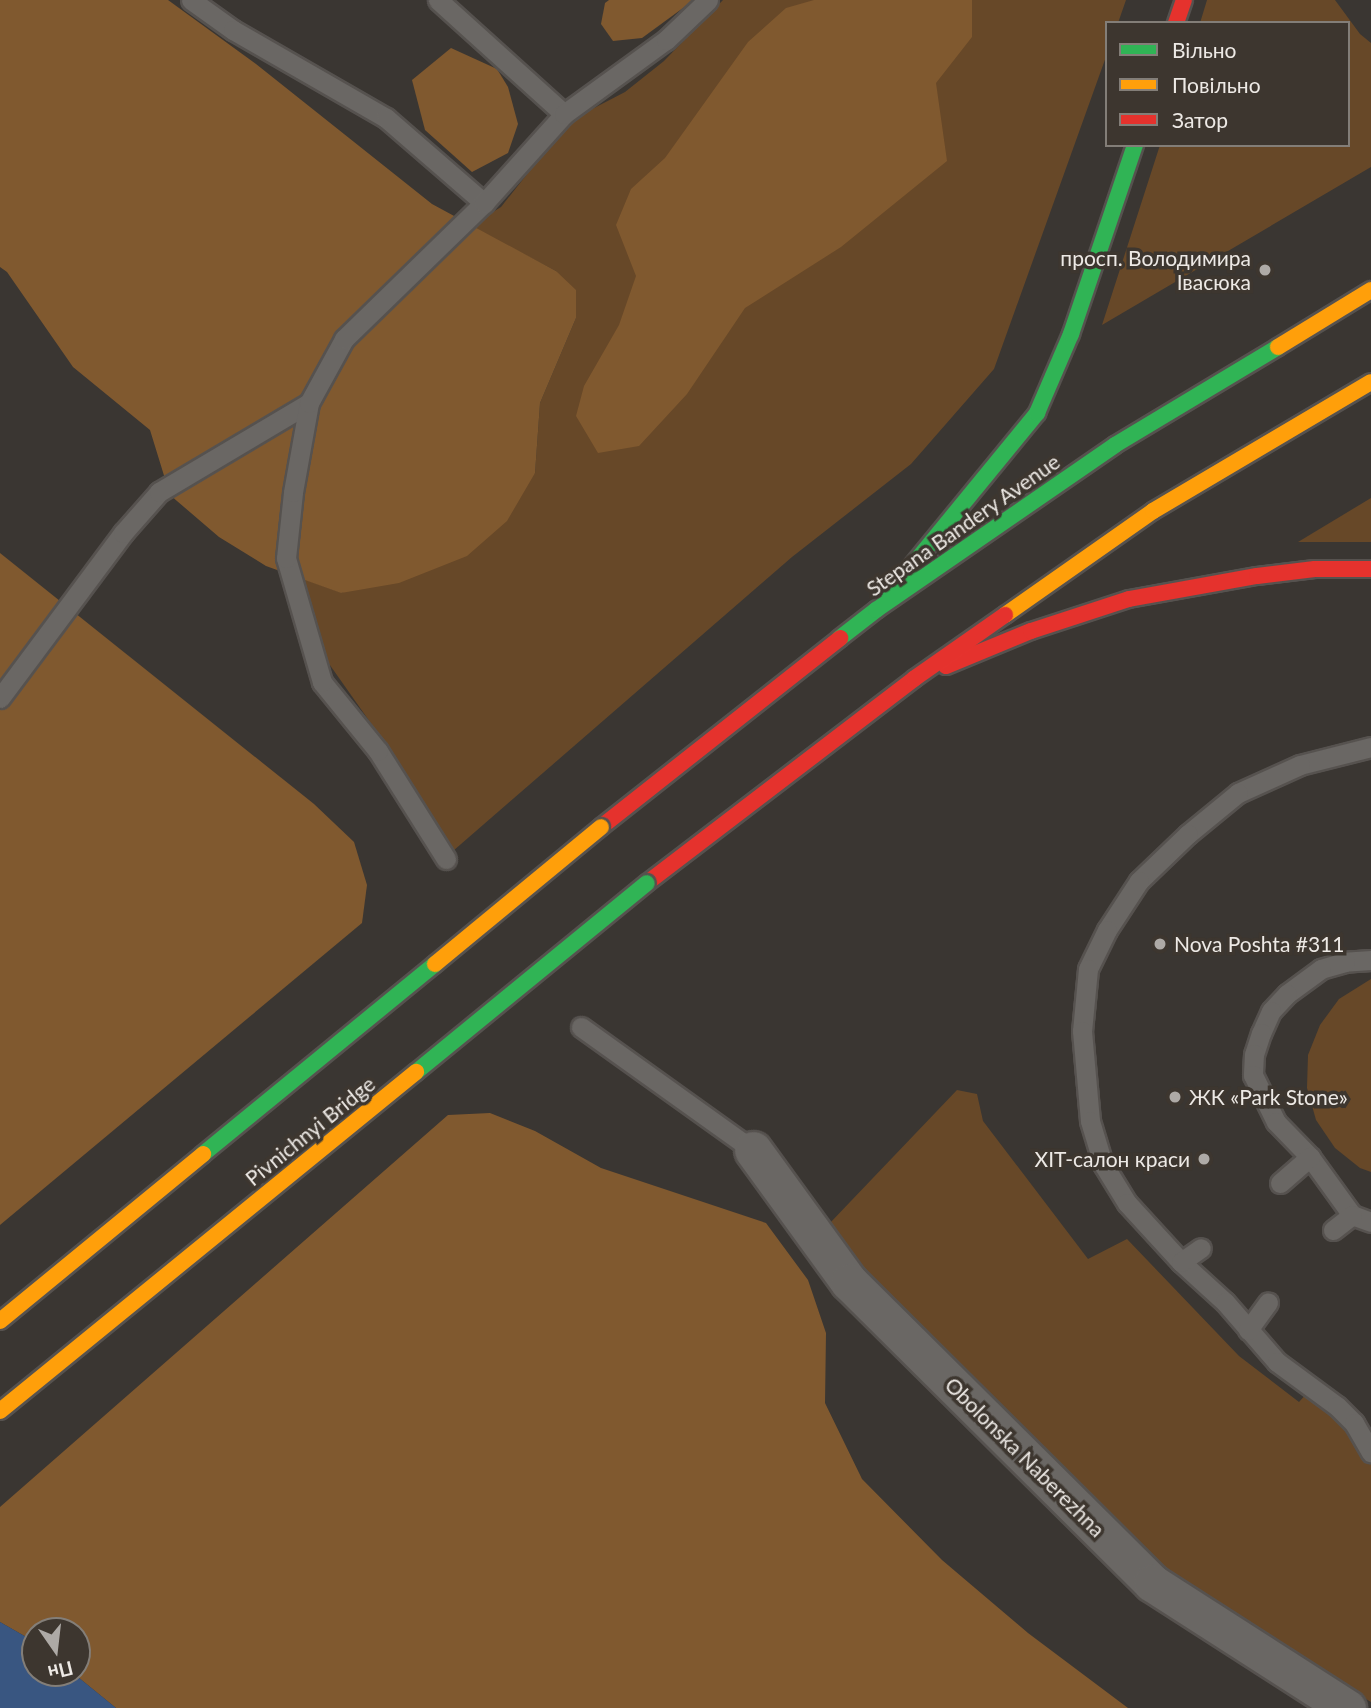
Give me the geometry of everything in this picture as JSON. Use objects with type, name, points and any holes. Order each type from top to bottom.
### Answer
[{"type":"main road","points":[[1177,21],[1184,0]]},
{"type":"main road","points":[[876,610],[1037,413],[1071,334],[1134,147]]},
{"type":"main road","name":"Stepana Bandery Avenue","points":[[0,1321],[601,827],[876,610],[1115,445],[1371,290]]},
{"type":"main road","points":[[915,678],[1153,511],[1371,382]]},
{"type":"main road","points":[[915,678],[1031,631],[1129,599],[1257,576],[1315,569],[1371,569]]},
{"type":"main road","name":"Pivnichnyi Bridge","points":[[0,1411],[647,883],[915,678]]},
{"type":"street","name":"Obolonska Naberezhna","points":[[753,1150],[849,1282],[1152,1583],[1347,1708]]},
{"type":"lane","points":[[191,0],[233,30],[386,118],[484,203]]},
{"type":"lane","points":[[438,0],[564,114]]},
{"type":"lane","points":[[446,859],[378,751],[322,682],[286,558],[293,492],[309,403],[344,339],[484,203],[564,114],[666,40],[708,0]]},
{"type":"lane","points":[[0,698],[124,533],[159,492],[309,403]]},
{"type":"lane","points":[[1371,747],[1300,765],[1238,793],[1188,834],[1139,881],[1107,930],[1088,969],[1082,1031],[1090,1121],[1103,1164],[1126,1203],[1181,1262],[1225,1302],[1277,1362],[1338,1406],[1354,1423],[1371,1454]]},
{"type":"lane","points":[[1371,960],[1345,962],[1321,969],[1302,981],[1271,1012],[1254,1054],[1253,1074],[1276,1122],[1310,1157],[1352,1215],[1371,1222]]},
{"type":"lane","points":[[582,1027],[753,1150]]},
{"type":"lane","points":[[1280,1183],[1310,1157]]},
{"type":"lane","points":[[1333,1230],[1352,1215]]},
{"type":"lane","points":[[1181,1262],[1200,1248]]},
{"type":"lane","points":[[1248,1330],[1268,1302]]},
{"type":"shaded area","points":[[0,0],[168,0],[256,64],[432,204],[556,271],[576,290],[576,318],[540,403],[535,473],[507,521],[467,556],[399,583],[341,593],[266,566],[219,537],[170,495],[150,430],[73,367],[7,272],[0,267]]},
{"type":"shaded area","points":[[609,0],[694,0],[642,38],[613,41],[601,24],[605,3]]},
{"type":"shaded area","points":[[723,0],[1126,0],[1119,21],[1105,21],[1105,60],[994,369],[911,464],[792,557],[453,851],[389,749],[320,651],[298,577],[342,593],[535,473],[540,403],[576,318],[556,271],[470,226],[501,207],[569,121],[625,92],[664,61]]},
{"type":"shaded area","points":[[814,0],[972,0],[972,37],[936,83],[947,161],[841,247],[745,308],[687,394],[639,446],[598,453],[576,416],[584,386],[619,325],[636,276],[616,225],[631,189],[665,158],[748,42],[786,8]]},
{"type":"shaded area","points":[[1207,0],[1335,0],[1360,34],[1371,43],[1371,167],[1102,325],[1159,147],[1350,147],[1350,21],[1201,21]]},
{"type":"shaded area","points":[[451,48],[497,69],[508,87],[518,124],[508,153],[472,172],[425,130],[412,80]]},
{"type":"shaded area","points":[[1371,498],[1371,542],[1298,542]]},
{"type":"shaded area","points":[[0,553],[314,804],[354,842],[367,885],[362,923],[0,1225]]},
{"type":"shaded area","points":[[1371,979],[1371,1172],[1360,1168],[1335,1148],[1316,1120],[1307,1088],[1308,1055],[1320,1025],[1339,999]]},
{"type":"shaded area","points":[[957,1090],[977,1094],[983,1121],[1088,1259],[1127,1239],[1239,1356],[1299,1402],[1308,1392],[1352,1430],[1371,1465],[1371,1702],[1158,1575],[847,1271],[829,1224]]},
{"type":"shaded area","points":[[490,1113],[535,1131],[601,1168],[766,1223],[808,1280],[826,1333],[825,1403],[862,1479],[942,1560],[1028,1633],[1128,1708],[116,1708],[90,1687],[91,1617],[21,1617],[21,1634],[0,1622],[0,1507],[448,1115]]},
{"type":"water","points":[[0,1622],[21,1634],[21,1687],[90,1687],[116,1708],[0,1708]]},
{"type":"traffic: fast","points":[[889,594],[1037,413],[1071,334],[1134,147]]},
{"type":"traffic: fast","points":[[840,638],[876,610],[1115,445],[1278,347]]},
{"type":"traffic: fast","points":[[416,1072],[647,883]]},
{"type":"traffic: fast","points":[[203,1154],[435,964]]},
{"type":"traffic: slow","points":[[1278,347],[1371,290]]},
{"type":"traffic: slow","points":[[1005,615],[1153,511],[1371,382]]},
{"type":"traffic: slow","points":[[435,964],[601,827]]},
{"type":"traffic: slow","points":[[0,1411],[416,1072]]},
{"type":"traffic: slow","points":[[0,1321],[203,1154]]},
{"type":"traffic: jam","points":[[1177,21],[1184,0]]},
{"type":"traffic: jam","points":[[946,666],[1031,631],[1129,599],[1257,576],[1315,569],[1371,569]]},
{"type":"traffic: jam","points":[[647,883],[915,678],[1005,615]]},
{"type":"traffic: jam","points":[[601,827],[840,638]]},
{"type":"place","name":"просп. Володимира Івасюка","points":[[1265,270]]},
{"type":"place","name":"Nova Poshta #311","points":[[1160,944]]},
{"type":"place","name":"ЖК «Park Stone»","points":[[1175,1097]]},
{"type":"place","name":"ХІТ-салон краси","points":[[1204,1159]]}]
